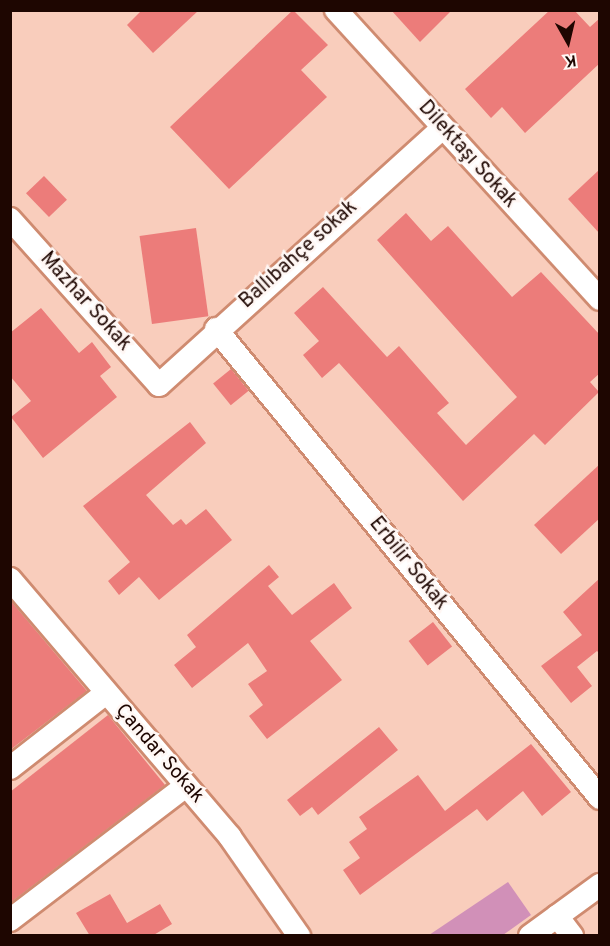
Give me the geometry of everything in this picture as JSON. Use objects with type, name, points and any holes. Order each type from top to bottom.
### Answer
[{"type":"street","name":"Dilektaşı Sokak","points":[[336,10],[600,299]]},
{"type":"street","name":"Ballıbahçe sokak","points":[[159,385],[216,329],[442,128]]},
{"type":"street","name":"Mazhar Sokak","points":[[10,219],[159,385]]},
{"type":"street","name":"Erbilir Sokak","points":[[216,329],[600,798]]},
{"type":"street","name":"Çandar Sokak","points":[[10,579],[230,837],[299,936]]},
{"type":"street","points":[[10,768],[106,693]]},
{"type":"street","points":[[16,925],[186,786]]},
{"type":"street","points":[[530,936],[600,885]]},
{"type":"street","points":[[557,916],[572,936]]},
{"type":"shaded area","points":[[508,882],[531,915],[503,935],[429,935]]},
{"type":"building","points":[[142,10],[199,10],[153,53],[127,25]]},
{"type":"building","points":[[293,10],[328,45],[301,70],[327,97],[229,189],[170,127]]},
{"type":"building","points":[[391,10],[452,10],[420,42]]},
{"type":"building","points":[[550,10],[574,10],[590,27],[600,18],[600,63],[525,133],[502,107],[491,118],[465,89]]},
{"type":"building","points":[[600,169],[600,234],[568,199]]},
{"type":"building","points":[[44,176],[67,200],[49,217],[26,193]]},
{"type":"building","points":[[406,213],[431,241],[448,226],[512,297],[541,272],[600,335],[600,373],[590,382],[599,392],[545,445],[534,434],[463,501],[339,363],[322,378],[303,355],[319,341],[294,313],[323,287],[387,357],[399,346],[449,403],[437,413],[466,445],[517,397],[377,240]]},
{"type":"building","points":[[196,228],[208,316],[152,324],[140,236]]},
{"type":"building","points":[[41,308],[79,353],[92,342],[111,367],[100,376],[117,397],[43,458],[11,417],[31,401],[10,376],[10,333]]},
{"type":"building","points":[[231,369],[249,391],[231,405],[213,383]]},
{"type":"building","points":[[190,422],[206,443],[146,495],[173,525],[181,519],[186,525],[206,509],[232,540],[159,600],[139,577],[119,595],[108,581],[130,562],[83,506]]},
{"type":"building","points":[[600,464],[600,518],[561,554],[534,525]]},
{"type":"building","points":[[269,565],[279,577],[268,586],[292,615],[334,583],[352,608],[310,641],[342,680],[267,739],[249,716],[263,705],[248,684],[267,671],[248,643],[192,688],[174,665],[196,647],[187,635]]},
{"type":"building","points":[[600,578],[600,654],[597,651],[577,667],[592,686],[571,703],[541,666],[582,635],[563,612]]},
{"type":"building","points":[[10,600],[87,691],[10,750]]},
{"type":"building","points":[[433,622],[452,646],[428,666],[409,641]]},
{"type":"building","points":[[108,715],[165,785],[10,903],[10,792]]},
{"type":"building","points":[[379,727],[398,750],[318,815],[312,807],[300,816],[287,800]]},
{"type":"building","points":[[531,744],[571,792],[542,816],[523,791],[487,821],[477,809],[360,895],[343,870],[360,858],[349,842],[367,829],[359,817],[418,775],[445,811]]},
{"type":"building","points":[[110,894],[127,923],[160,904],[172,924],[152,936],[90,936],[76,913]]}]
